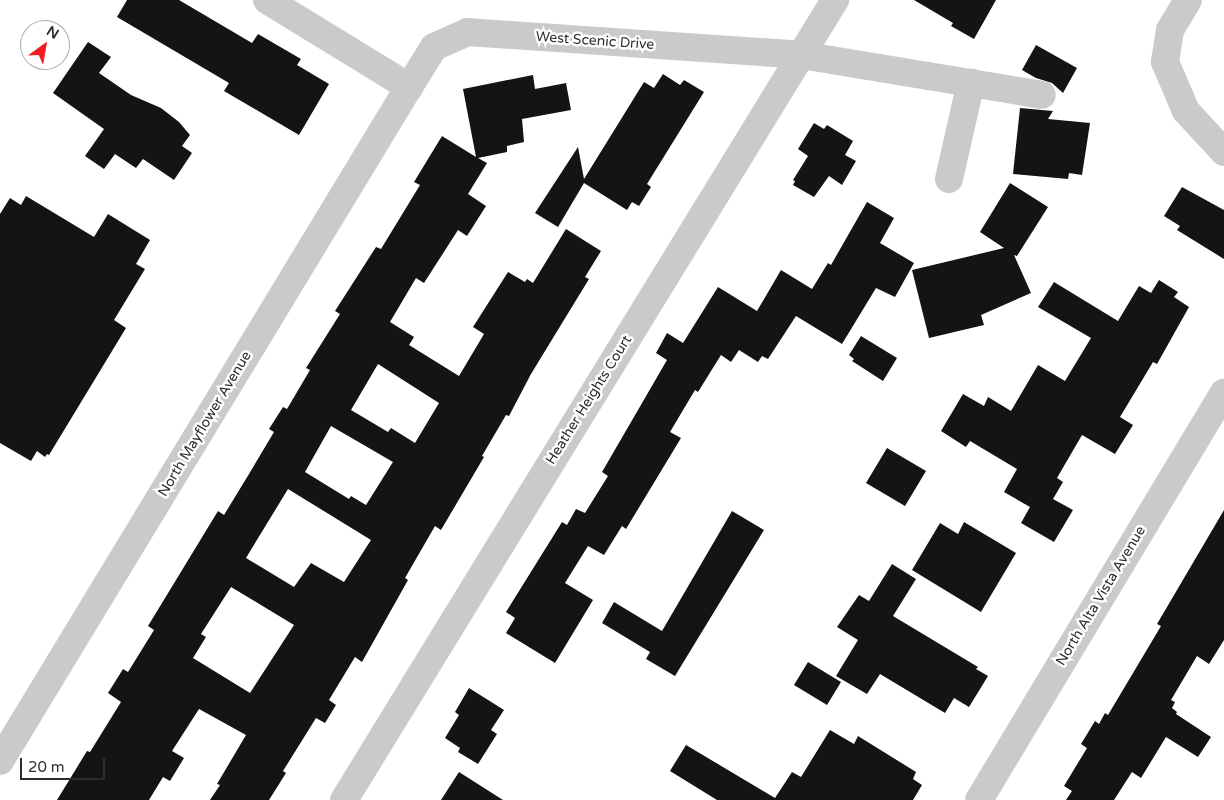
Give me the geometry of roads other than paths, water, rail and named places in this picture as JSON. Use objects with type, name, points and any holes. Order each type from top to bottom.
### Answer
[{"type":"street","points":[[266,0],[409,87]]},
{"type":"street","name":"Heather Heights Court","points":[[344,800],[834,0]]},
{"type":"street","points":[[1188,0],[1170,30],[1165,62],[1186,111],[1224,152]]},
{"type":"street","name":"West Scenic Drive","points":[[409,87],[434,47],[467,32],[801,55],[1042,95]]},
{"type":"street","points":[[950,179],[970,82]]},
{"type":"street","name":"North Mayflower Avenue","points":[[0,761],[409,87]]},
{"type":"street","name":"North Alta Vista Avenue","points":[[979,800],[1224,393]]}]
